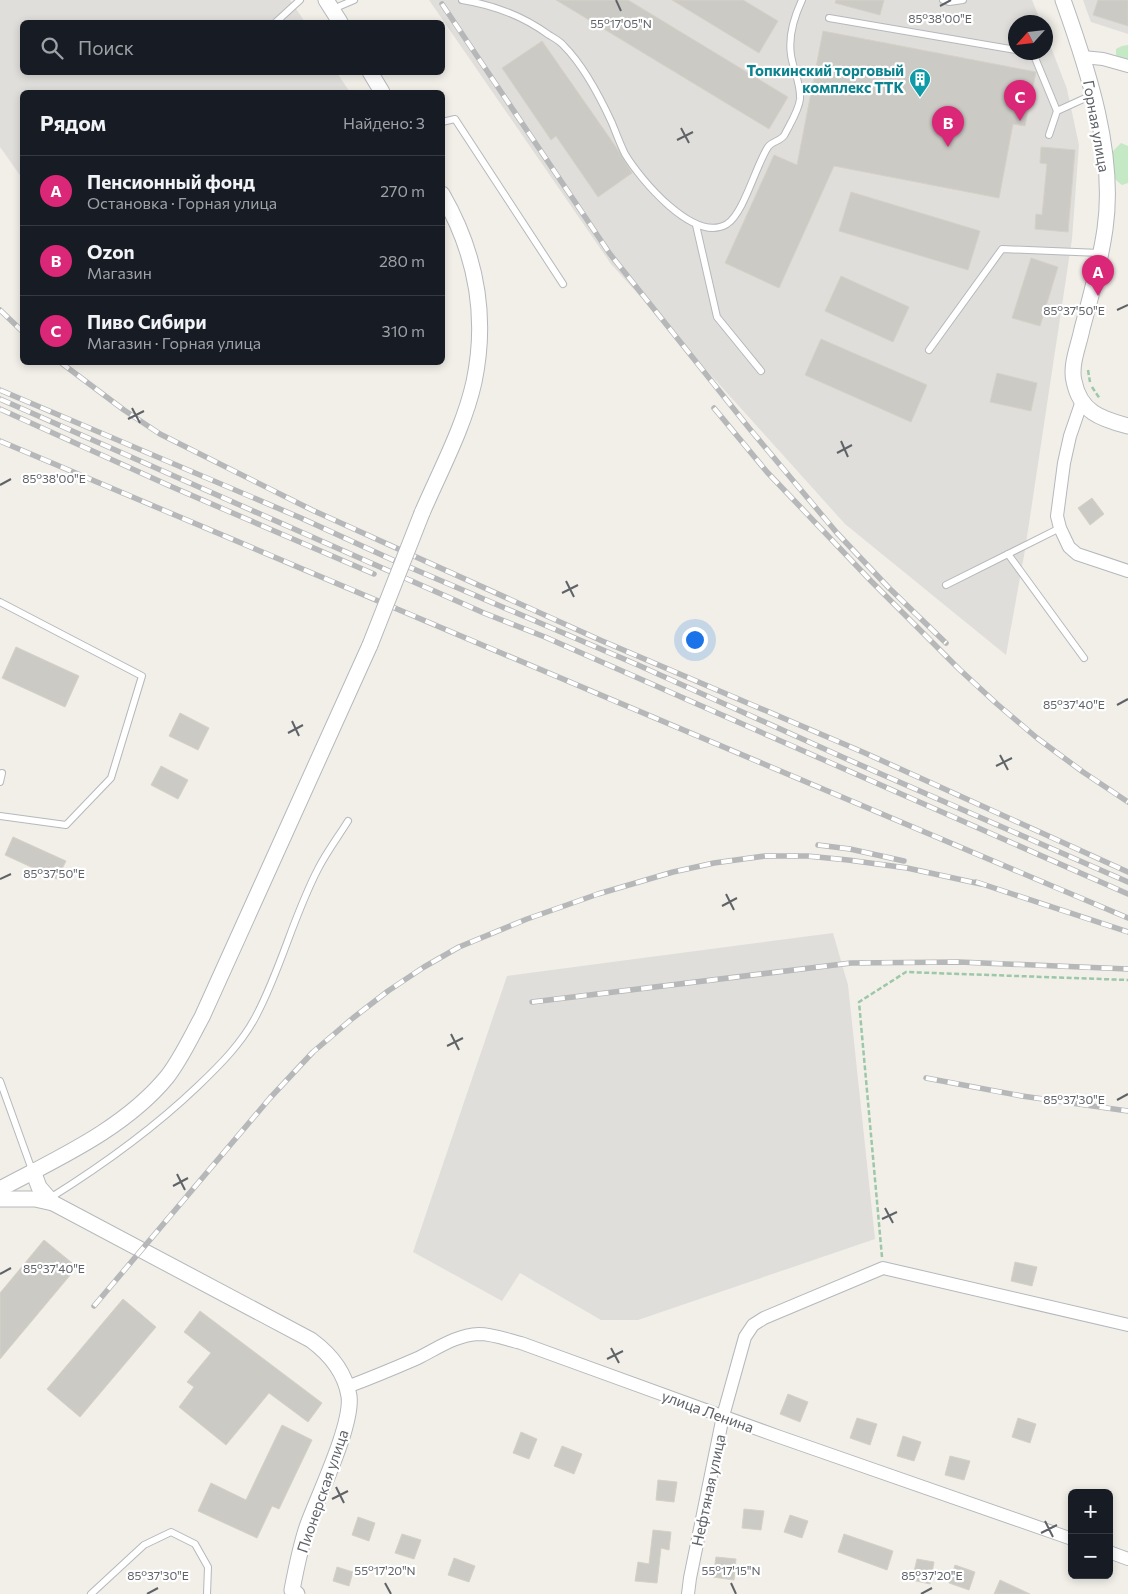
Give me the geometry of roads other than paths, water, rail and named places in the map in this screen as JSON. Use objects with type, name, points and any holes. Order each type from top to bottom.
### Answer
[{"type":"street","name":"Горная улица","points":[[1063,0],[1083,57],[1104,152],[1107,180],[1108,205],[1101,254],[1073,368],[1073,379],[1082,401]]},
{"type":"street","points":[[1083,57],[1103,59],[1128,66]]},
{"type":"street","points":[[372,75],[381,90]]},
{"type":"street","points":[[0,1189],[100,1134],[127,1116],[150,1096],[168,1075],[202,1017],[370,645],[462,419],[474,383],[481,316],[475,275],[465,241],[445,199]]},
{"type":"street","points":[[1082,401],[1096,415],[1108,421],[1128,426]]},
{"type":"street","points":[[1082,401],[1070,436],[1064,463],[1057,516],[1060,528],[1069,547],[1077,554],[1128,571]]},
{"type":"street","points":[[33,1171],[39,1187],[51,1201]]},
{"type":"street","points":[[0,1199],[51,1201],[311,1340],[325,1350],[333,1360],[347,1387]]},
{"type":"street","name":"Нефтяная улица","points":[[688,1594],[723,1416],[745,1337],[753,1325],[764,1318],[883,1268],[1128,1325]]},
{"type":"street","name":"улица Ленина","points":[[347,1387],[420,1357],[450,1341],[481,1334],[521,1343],[1068,1538]]},
{"type":"street","name":"Пионерская улица","points":[[293,1593],[299,1551],[345,1427],[349,1398],[347,1387]]},
{"type":"street","points":[[1113,1553],[1128,1559]]},
{"type":"lane","points":[[278,20],[300,0]]},
{"type":"lane","points":[[333,11],[354,0]]},
{"type":"lane","points":[[462,0],[486,4],[531,22],[564,45],[591,81],[625,154],[639,173],[670,207],[696,225],[714,227],[727,224],[740,208],[769,146],[784,137],[800,101],[800,86],[791,55],[791,38],[793,18],[802,0]]},
{"type":"lane","points":[[943,0],[949,2],[964,0]]},
{"type":"lane","points":[[829,18],[1008,49]]},
{"type":"lane","points":[[1036,60],[1057,111],[1049,135]]},
{"type":"lane","points":[[1057,111],[1092,95]]},
{"type":"lane","points":[[445,121],[455,119],[563,284]]},
{"type":"lane","points":[[696,225],[717,318],[761,371]]},
{"type":"lane","points":[[929,350],[1002,248],[1101,254]]},
{"type":"lane","points":[[946,585],[1060,528]]},
{"type":"lane","points":[[1008,554],[1084,658]]},
{"type":"lane","points":[[0,602],[142,676],[111,778],[66,825],[0,816]]},
{"type":"lane","points":[[0,782],[2,773]]},
{"type":"lane","points":[[51,1201],[162,1119],[213,1072],[244,1036],[259,1009],[318,869],[348,821]]},
{"type":"lane","points":[[0,1081],[33,1171]]},
{"type":"lane","points":[[91,1594],[144,1544],[171,1532],[195,1544],[208,1568],[207,1594]]},
{"type":"railway","points":[[442,4],[610,254],[749,428],[837,533],[889,588],[946,643]]},
{"type":"railway","points":[[0,310],[20,329]]},
{"type":"railway","points":[[64,365],[124,410],[160,434],[312,510],[600,640],[865,753],[1128,872]]},
{"type":"railway","points":[[0,390],[301,518],[1128,882]]},
{"type":"railway","points":[[0,399],[1128,894]]},
{"type":"railway","points":[[714,408],[767,472],[871,581],[959,669],[1037,738],[1128,802]]},
{"type":"railway","points":[[0,409],[170,486],[374,574]]},
{"type":"railway","points":[[0,441],[1128,918]]},
{"type":"railway","points":[[818,845],[850,849],[904,861]]},
{"type":"railway","points":[[94,1306],[270,1098],[313,1052],[388,991],[459,947],[527,919],[598,894],[673,872],[714,863],[765,856],[807,856],[848,860],[907,868],[981,884]]},
{"type":"railway","points":[[976,882],[1128,932]]},
{"type":"railway","points":[[532,1002],[851,963],[959,962],[1128,969]]},
{"type":"railway","points":[[926,1078],[1022,1096],[1128,1111]]},
{"type":"place","name":"Топкинский торговый комплекс ТТК","points":[[920,98]]},
{"type":"place","name":"Пиво Сибири","points":[[1020,121]]},
{"type":"place","name":"Ozon","points":[[948,147]]},
{"type":"place","name":"Пенсионный фонд","points":[[1098,296]]}]
